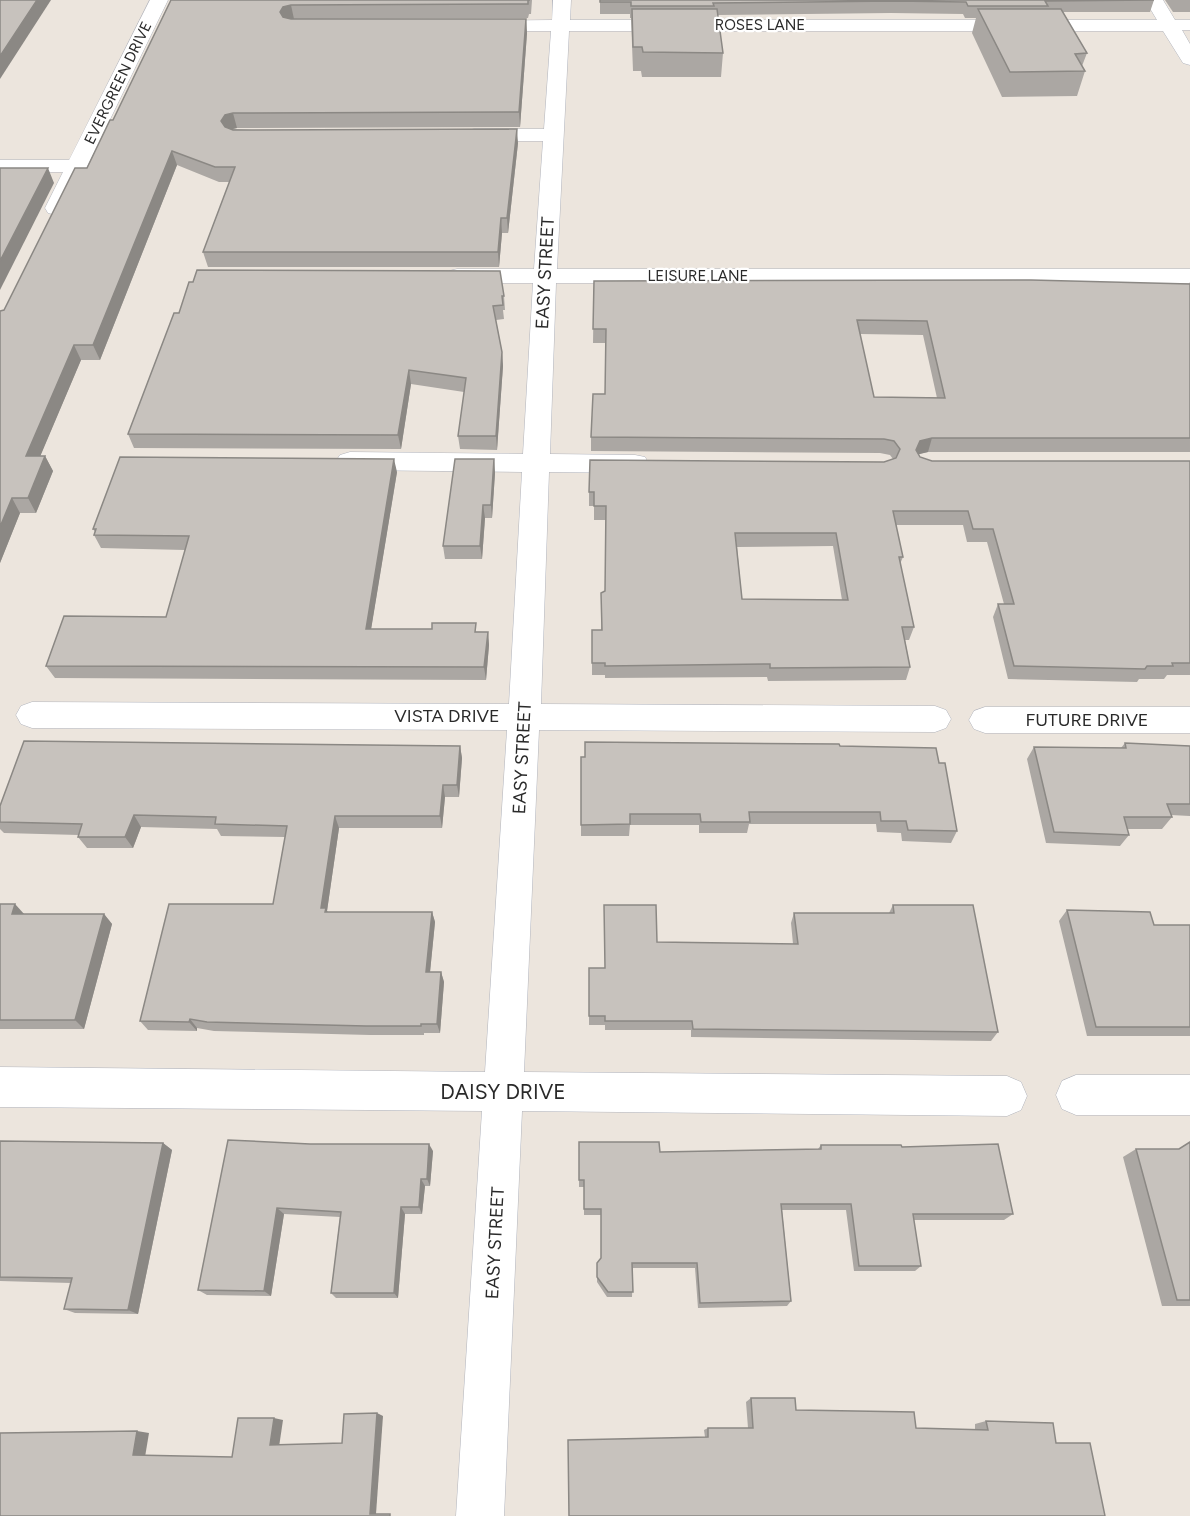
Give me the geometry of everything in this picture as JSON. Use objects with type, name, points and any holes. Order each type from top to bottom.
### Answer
[{"type":"street","name":"EVERGREEN DRIVE","points":[[46,227],[159,0]]},
{"type":"street","points":[[1154,0],[1190,59]]},
{"type":"street","name":"ROSES LANE","points":[[468,26],[562,13],[1190,25]]},
{"type":"street","name":"EASY STREET","points":[[480,1516],[524,716],[544,275],[562,13]]},
{"type":"street","points":[[460,135],[553,135]]},
{"type":"street","name":"EVERGREEN DRIVE","points":[[0,165],[77,166]]},
{"type":"street","name":"LEISURE LANE","points":[[440,276],[1190,276]]},
{"type":"street","points":[[322,461],[654,464]]},
{"type":"street","name":"VISTA DRIVE","points":[[32,715],[935,719]]},
{"type":"street","name":"FUTURE DRIVE","points":[[985,720],[1190,720]]},
{"type":"street","name":"DAISY DRIVE","points":[[0,1087],[1007,1096]]},
{"type":"street","points":[[1076,1095],[1190,1095]]},
{"type":"building","points":[[0,0],[37,0],[0,56]]},
{"type":"building","points":[[171,0],[528,0],[528,4],[291,5],[283,7],[280,12],[283,17],[291,19],[526,19],[519,112],[233,113],[225,115],[221,121],[225,127],[233,130],[517,129],[507,218],[501,218],[498,252],[203,252],[235,167],[215,167],[172,151],[93,345],[74,345],[26,456],[45,456],[28,498],[12,498],[0,527],[0,311],[4,310],[75,168],[87,168]]},
{"type":"building","points":[[600,0],[1154,0],[1045,1],[1048,6],[968,6],[966,2],[894,1],[631,6],[631,2],[600,2]]},
{"type":"building","points":[[632,9],[717,9],[723,53],[643,52],[642,47],[633,47]]},
{"type":"building","points":[[978,9],[1061,9],[1087,53],[1075,54],[1085,71],[1010,72]]},
{"type":"building","points":[[0,168],[48,168],[0,261]]},
{"type":"building","points":[[197,270],[500,271],[503,305],[493,306],[502,352],[496,436],[458,436],[466,378],[409,370],[398,435],[128,434],[174,313],[179,313],[189,282],[193,282]]},
{"type":"building","points":[[1031,280],[1190,284],[1190,438],[932,438],[920,441],[916,450],[920,457],[932,461],[1190,461],[1190,663],[1172,663],[1173,666],[1147,666],[1145,669],[1014,666],[998,604],[1014,604],[993,529],[973,529],[968,511],[893,511],[903,557],[899,557],[914,627],[902,627],[910,667],[770,668],[770,664],[605,666],[605,663],[592,663],[592,630],[602,630],[601,593],[605,591],[606,506],[594,506],[594,492],[589,492],[590,460],[884,462],[896,458],[900,449],[894,441],[884,439],[591,437],[593,394],[605,394],[606,329],[593,329],[594,281]],"holes":[[[857,320],[927,321],[945,398],[874,397]],[[735,533],[836,533],[848,600],[742,599]]]},
{"type":"building","points":[[120,457],[394,459],[366,629],[432,629],[432,623],[476,623],[475,632],[488,632],[484,667],[46,666],[64,616],[166,617],[189,536],[94,535],[96,529],[93,529]]},
{"type":"building","points":[[455,459],[494,459],[491,505],[483,505],[480,546],[443,546]]},
{"type":"building","points":[[24,741],[460,746],[457,785],[443,785],[440,816],[335,816],[321,908],[326,908],[325,912],[432,912],[426,972],[441,972],[437,1024],[366,1026],[207,1022],[190,1019],[189,1022],[140,1021],[169,904],[273,904],[287,826],[215,824],[216,817],[134,815],[125,837],[78,837],[82,824],[0,822],[0,806]]},
{"type":"building","points":[[585,742],[839,744],[840,746],[936,748],[939,763],[945,763],[957,831],[908,830],[906,821],[881,821],[880,812],[749,812],[750,822],[701,822],[700,814],[630,814],[630,824],[581,825],[581,757],[585,757]]},
{"type":"building","points":[[1125,743],[1190,746],[1190,804],[1167,804],[1172,817],[1124,817],[1129,835],[1054,832],[1034,747],[1126,748]]},
{"type":"building","points":[[0,904],[15,904],[12,914],[104,914],[75,1020],[0,1020]]},
{"type":"building","points":[[604,905],[656,905],[657,942],[798,944],[794,913],[894,913],[893,905],[973,905],[998,1032],[693,1029],[692,1021],[605,1021],[605,1016],[589,1016],[589,968],[605,968]]},
{"type":"building","points":[[1067,910],[1150,912],[1154,925],[1190,925],[1190,1027],[1096,1027]]},
{"type":"building","points":[[228,1140],[310,1144],[429,1144],[427,1179],[421,1179],[419,1207],[401,1207],[394,1293],[331,1293],[341,1212],[277,1208],[264,1291],[198,1290]]},
{"type":"building","points":[[0,1141],[163,1143],[128,1310],[64,1309],[72,1278],[0,1277]]},
{"type":"building","points":[[579,1142],[659,1142],[660,1152],[821,1149],[821,1145],[901,1145],[902,1147],[998,1144],[1013,1214],[913,1214],[921,1266],[859,1266],[851,1204],[781,1204],[791,1301],[700,1303],[697,1263],[632,1263],[633,1292],[608,1292],[597,1277],[597,1263],[601,1258],[601,1209],[584,1209],[584,1180],[579,1180]]},
{"type":"building","points":[[1190,1142],[1190,1300],[1177,1300],[1136,1149],[1179,1149]]},
{"type":"building","points":[[751,1398],[795,1398],[796,1410],[914,1412],[916,1428],[988,1430],[986,1421],[1053,1423],[1056,1443],[1090,1443],[1105,1516],[569,1516],[568,1440],[708,1437],[708,1428],[753,1428]]},
{"type":"building","points":[[377,1413],[370,1514],[390,1514],[390,1516],[0,1516],[0,1433],[137,1431],[133,1455],[232,1457],[238,1418],[274,1418],[270,1445],[342,1443],[344,1414]]}]
